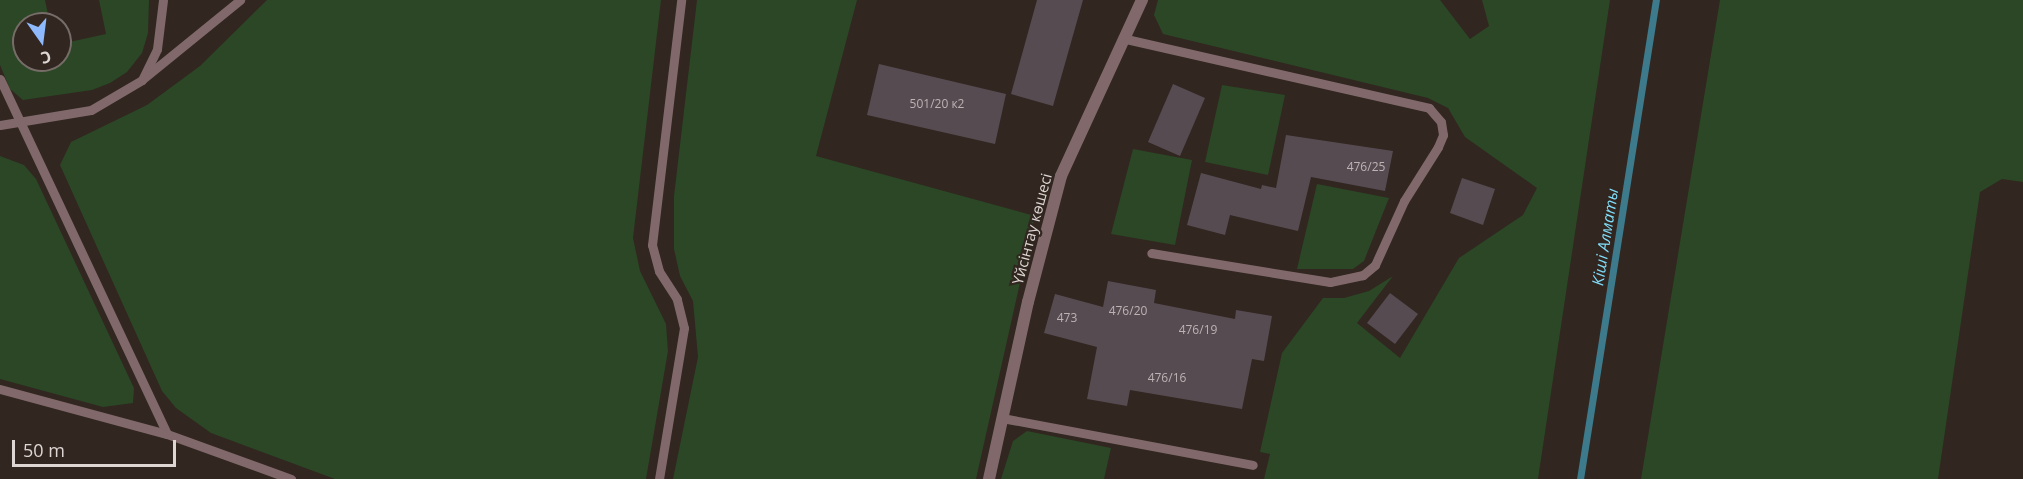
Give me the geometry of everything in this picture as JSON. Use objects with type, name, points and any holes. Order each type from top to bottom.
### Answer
[{"type":"street","name":"Үйсінтау көшесі","points":[[989,479],[1061,176],[1142,0]]},
{"type":"lane","points":[[142,80],[157,49],[163,0]]},
{"type":"lane","points":[[0,125],[92,110],[142,80],[240,0]]},
{"type":"lane","points":[[659,479],[684,340],[677,299],[659,271],[652,245],[681,0]]},
{"type":"lane","points":[[1126,39],[1429,108],[1442,122],[1443,135],[1438,147],[1404,201],[1375,265],[1363,275],[1330,282],[1151,253]]},
{"type":"lane","points":[[0,80],[167,434]]},
{"type":"lane","points":[[0,389],[167,434],[291,479]]},
{"type":"lane","points":[[1002,418],[1254,465]]},
{"type":"green space","points":[[0,0],[45,0],[48,12],[12,12],[12,72],[72,72],[72,41],[106,34],[99,0],[149,0],[148,33],[142,53],[127,72],[110,83],[92,90],[23,100],[10,89],[0,65]]},
{"type":"green space","points":[[267,0],[661,0],[633,238],[640,271],[666,324],[668,351],[646,479],[335,479],[211,433],[176,408],[162,391],[60,165],[71,142],[147,105],[200,66]]},
{"type":"green space","points":[[697,0],[857,0],[816,156],[1035,216],[976,479],[673,479],[698,357],[693,301],[680,276],[674,249],[674,196]]},
{"type":"green space","points":[[1158,0],[1440,0],[1470,39],[1489,26],[1482,0],[1610,0],[1538,479],[1264,479],[1270,454],[1260,452],[1282,353],[1323,298],[1344,298],[1369,291],[1393,276],[1357,323],[1400,358],[1459,258],[1523,215],[1537,188],[1465,137],[1448,108],[1428,98],[1163,34],[1154,15]]},
{"type":"green space","points":[[1720,0],[2023,0],[2023,182],[2002,179],[1980,192],[1938,479],[1641,479]]},
{"type":"green space","points":[[1222,85],[1285,95],[1268,175],[1205,162]]},
{"type":"green space","points":[[1133,149],[1192,160],[1175,245],[1111,234]]},
{"type":"green space","points":[[0,156],[24,165],[36,179],[134,388],[133,403],[103,407],[0,379]]},
{"type":"green space","points":[[1317,184],[1389,198],[1364,261],[1353,269],[1297,269]]},
{"type":"green space","points":[[1027,431],[1111,448],[1104,479],[1001,479],[1013,441]]},
{"type":"building","points":[[1037,0],[1083,0],[1053,106],[1011,94]]},
{"type":"building","points":[[879,64],[1006,94],[995,144],[867,115]]},
{"type":"building","points":[[1173,84],[1205,98],[1180,156],[1148,142]]},
{"type":"building","points":[[1286,135],[1393,151],[1385,191],[1311,177],[1298,231],[1230,215],[1225,235],[1187,225],[1201,173],[1261,189],[1262,185],[1276,188]]},
{"type":"building","points":[[1462,178],[1495,189],[1483,225],[1450,213]]},
{"type":"building","points":[[1108,281],[1156,290],[1154,303],[1235,319],[1236,310],[1272,316],[1264,361],[1252,359],[1242,409],[1130,390],[1127,406],[1087,399],[1097,347],[1044,333],[1055,294],[1103,307]]},
{"type":"building","points":[[1390,293],[1418,314],[1395,344],[1367,323]]},
{"type":"waterway","name":"Кіші Алматы","points":[[1580,479],[1656,0]]}]
